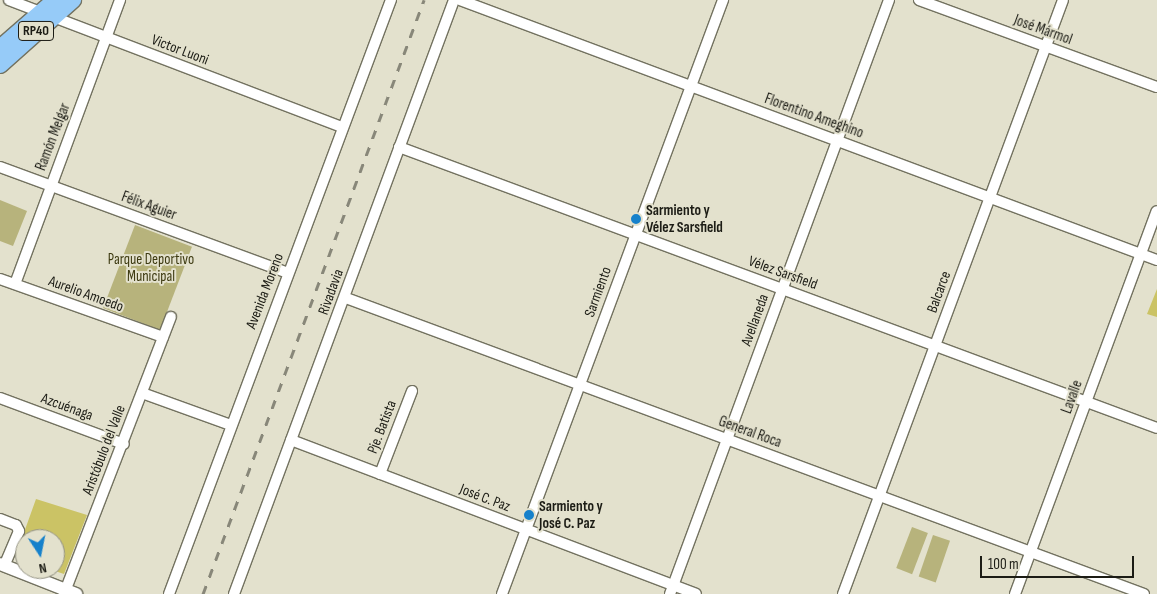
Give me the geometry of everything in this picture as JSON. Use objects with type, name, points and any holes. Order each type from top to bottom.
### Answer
[{"type":"main road","name":"RP40","points":[[0,48],[50,9],[73,0]]},
{"type":"main road","name":"RP40","points":[[0,65],[50,9]]},
{"type":"street","name":"Victor Luoni","points":[[9,0],[50,9],[107,38],[341,127]]},
{"type":"street","name":"Ramón Melgar","points":[[15,284],[120,0]]},
{"type":"street","name":"Avenida Moreno","points":[[169,594],[341,127],[391,0]]},
{"type":"street","name":"Rivadavia","points":[[234,594],[346,298],[399,147],[454,0]]},
{"type":"street","name":"Florentino Ameghino","points":[[460,0],[1157,260]]},
{"type":"street","name":"Sarmiento","points":[[502,594],[723,0]]},
{"type":"street","name":"Avellaneda","points":[[672,590],[888,0]]},
{"type":"street","name":"José Mármol","points":[[919,0],[1157,87]]},
{"type":"street","name":"Balcarce","points":[[843,594],[1063,0]]},
{"type":"street","name":"Vélez Sarsfield","points":[[399,147],[1157,428]]},
{"type":"street","name":"Félix Aguier","points":[[0,166],[288,273]]},
{"type":"street","name":"Lavalle","points":[[1015,594],[1157,211]]},
{"type":"street","name":"Aurelio Amoedo","points":[[0,279],[163,337]]},
{"type":"street","name":"General Roca","points":[[346,298],[1144,594]]},
{"type":"street","name":"Aristóbulo del Valle","points":[[68,593],[171,317]]},
{"type":"street","name":"Pje. Batista","points":[[380,474],[412,391]]},
{"type":"street","points":[[142,393],[231,425]]},
{"type":"street","name":"Azcuénaga","points":[[0,398],[124,444]]},
{"type":"street","name":"José C. Paz","points":[[291,440],[526,529],[672,590],[696,594]]},
{"type":"street","points":[[0,520],[16,526],[19,531],[2,565],[68,593]]},
{"type":"green space","points":[[0,200],[27,211],[13,246],[0,241]]},
{"type":"green space","name":"Parque Deportivo Municipal","points":[[135,225],[192,247],[160,330],[103,308]]},
{"type":"green space","points":[[912,527],[928,533],[912,574],[896,568]]},
{"type":"green space","points":[[933,535],[950,541],[936,582],[919,577]]},
{"type":"building","points":[[1157,289],[1157,317],[1147,314]]},
{"type":"building","points":[[36,499],[87,515],[65,571],[65,529],[25,529]]},
{"type":"railway","points":[[203,594],[424,0]]},
{"type":"place","name":"Sarmiento y Vélez Sarsfield","points":[[636,219]]},
{"type":"place","name":"Sarmiento y José C. Paz","points":[[529,515]]}]
